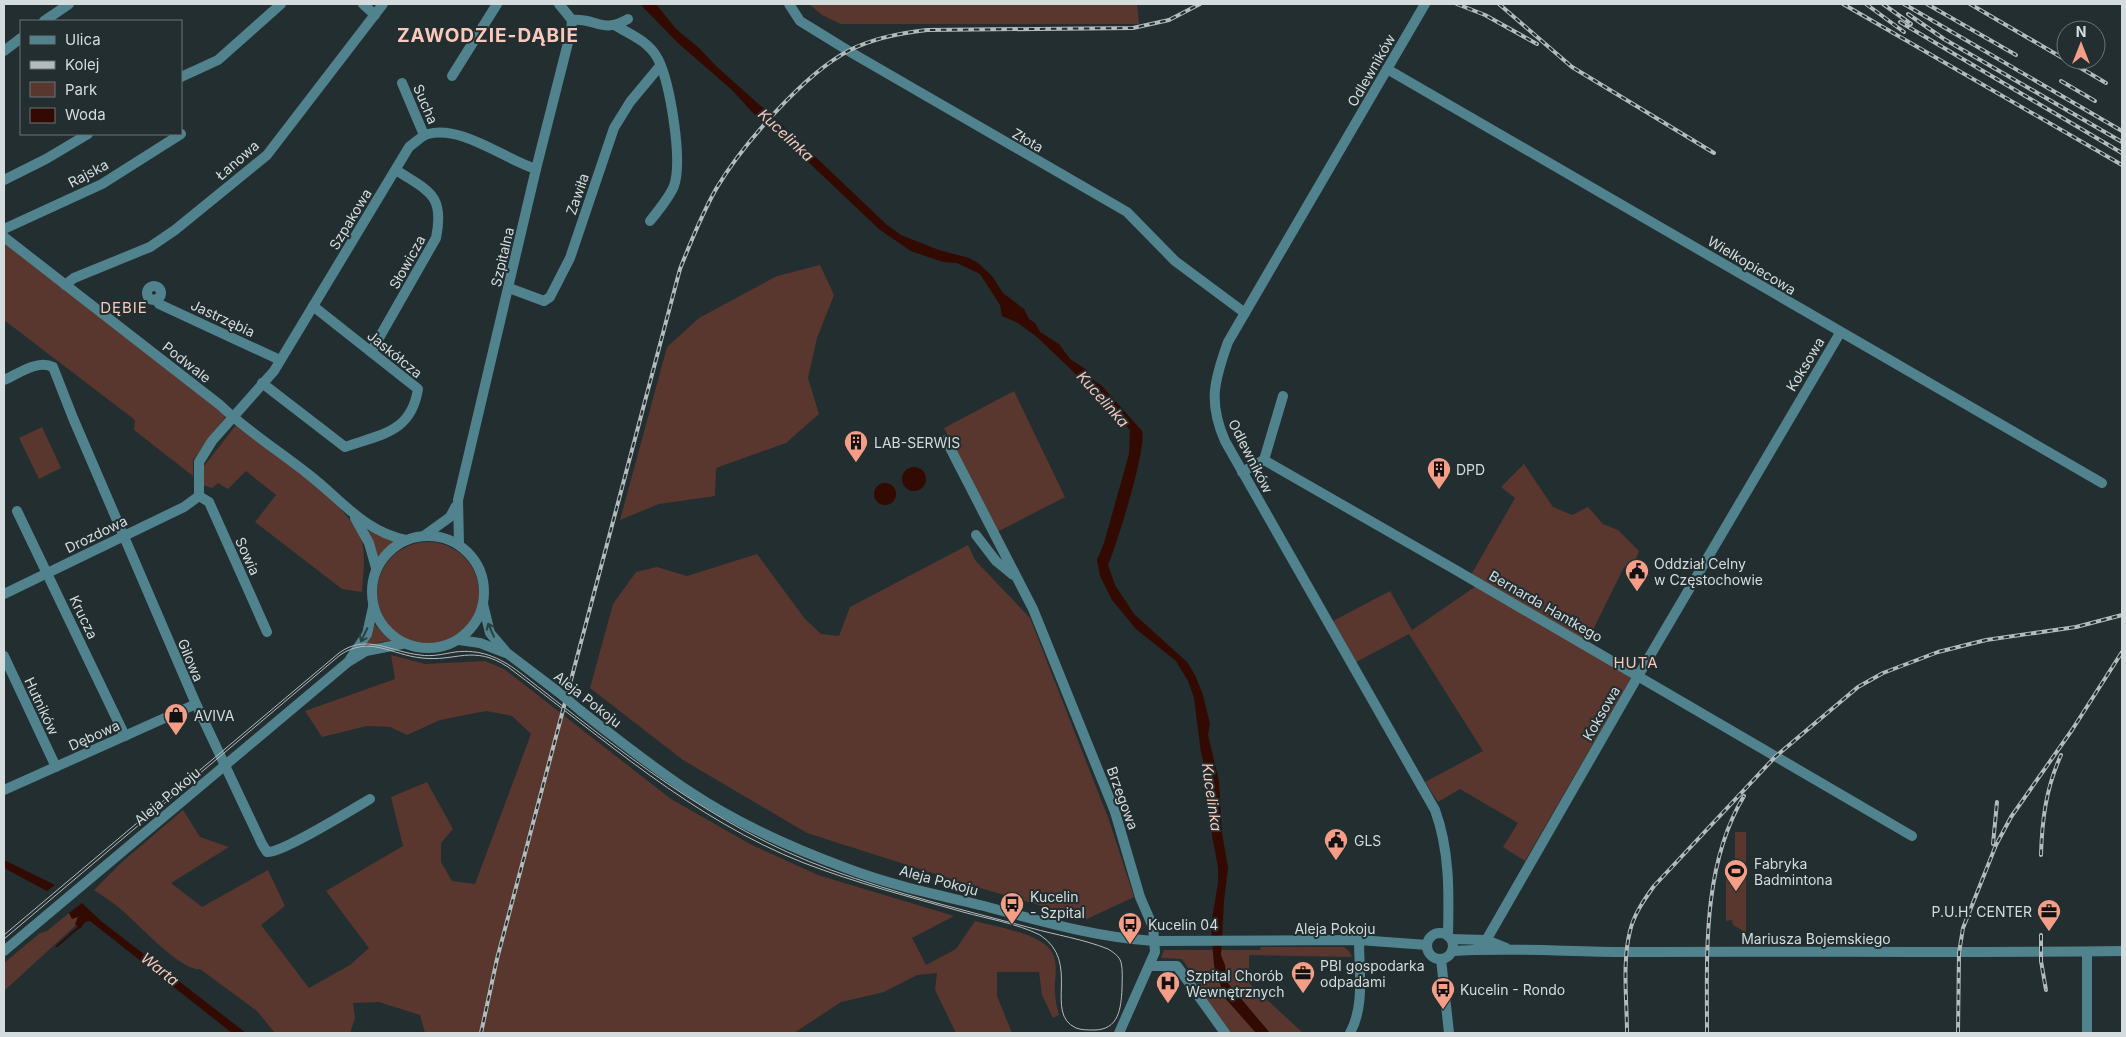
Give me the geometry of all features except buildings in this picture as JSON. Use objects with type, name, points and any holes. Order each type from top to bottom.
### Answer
[{"type":"street","points":[[45,20],[69,4]]},
{"type":"street","points":[[182,77],[218,60],[281,4]]},
{"type":"street","points":[[363,4],[375,15]]},
{"type":"street","name":"Łanowa","points":[[65,285],[74,278],[150,247],[175,230],[267,154],[383,4]]},
{"type":"street","points":[[452,76],[497,4]]},
{"type":"street","points":[[559,4],[572,20],[581,19],[601,26],[616,26],[628,19]]},
{"type":"street","name":"Złota","points":[[789,4],[800,21],[852,53],[1127,212],[1175,261],[1245,313]]},
{"type":"street","name":"Odlewników","points":[[1425,4],[1228,342],[1218,371],[1214,396],[1218,425],[1242,472],[1435,810],[1447,855],[1450,937]]},
{"type":"street","name":"Szpitalna","points":[[424,536],[450,517],[458,500],[536,169],[571,31],[572,20]]},
{"type":"street","points":[[616,26],[646,44],[658,59],[665,75],[674,120],[676,175],[673,188],[650,221]]},
{"type":"street","points":[[4,50],[20,39]]},
{"type":"street","name":"Zawiła","points":[[509,288],[544,301],[550,297],[570,258],[614,128],[630,102],[660,66]]},
{"type":"street","name":"Wielkopiecowa","points":[[1387,69],[2102,484]]},
{"type":"street","name":"Sucha","points":[[402,83],[424,135]]},
{"type":"street","points":[[424,135],[445,132],[467,138],[536,169]]},
{"type":"street","points":[[4,180],[46,159],[86,135]]},
{"type":"street","name":"Rajska","points":[[4,229],[102,184],[179,135]]},
{"type":"street","name":"Szpakowa","points":[[199,496],[200,462],[212,442],[280,360],[409,148],[424,135]]},
{"type":"street","name":"Słowicza","points":[[371,352],[436,238],[440,222],[437,202],[432,194],[396,170]]},
{"type":"street","name":"Podwale","points":[[4,237],[220,405],[232,417],[310,476],[363,522],[388,536],[406,540]]},
{"type":"street","name":"Jastrzębia","points":[[156,299],[159,304],[280,360]]},
{"type":"street","name":"Jaskółcza","points":[[262,383],[345,447],[390,431],[404,422],[416,402],[418,389],[313,306]]},
{"type":"street","name":"Koksowa","points":[[1474,950],[1481,947],[1486,940],[1638,676],[1840,333]]},
{"type":"street","name":"Gilowa","points":[[4,380],[36,365],[47,364],[53,367],[196,704],[262,844],[268,852],[273,853],[291,845],[370,799]]},
{"type":"street","points":[[1242,472],[1264,460],[1283,396]]},
{"type":"street","name":"Brzegowa","points":[[946,440],[1033,609],[1115,812],[1140,897],[1153,927],[1155,952],[1119,1033]]},
{"type":"street","name":"Bernarda Hantkego","points":[[1264,460],[1912,836]]},
{"type":"street","name":"Drozdowa","points":[[4,594],[184,506],[199,496]]},
{"type":"street","name":"Sowia","points":[[199,496],[209,502],[267,632]]},
{"type":"street","name":"Szpitalna","points":[[458,500],[459,546]]},
{"type":"street","name":"Podwale","points":[[350,510],[369,543],[376,568]]},
{"type":"street","name":"Krucza","points":[[17,511],[126,736]]},
{"type":"street","name":"Brzegowa","points":[[976,535],[996,561],[1016,576]]},
{"type":"street","points":[[424,536],[448,539],[459,546],[473,558],[478,566],[484,587],[483,603],[472,628],[459,640],[434,648],[402,644],[383,628],[373,606],[372,588],[376,568],[383,557],[396,545],[406,540],[424,536]]},
{"type":"street","name":"Aleja Pokoju","points":[[483,603],[490,632],[507,653],[623,744],[690,792],[722,812],[802,851],[847,869],[900,885],[1084,933],[1154,941],[1258,942],[1358,940],[1427,945]]},
{"type":"street","name":"Aleja Pokoju","points":[[348,662],[367,634],[373,606]]},
{"type":"street","name":"Aleja Pokoju","points":[[459,640],[480,643],[507,653]]},
{"type":"street","name":"Aleja Pokoju","points":[[4,951],[348,662],[366,651],[402,644]]},
{"type":"street","name":"Hutników","points":[[4,656],[56,767]]},
{"type":"street","name":"Dębowa","points":[[4,790],[196,704]]},
{"type":"street","name":"Odlewników","points":[[1437,933],[1450,898]]},
{"type":"street","points":[[1437,933],[1450,937],[1452,951],[1447,957],[1441,959],[1431,956],[1427,945],[1430,937],[1437,933]]},
{"type":"street","name":"Mariusza Bojemskiego","points":[[1450,937],[1486,940],[1509,949]]},
{"type":"street","points":[[1350,1033],[1354,1025],[1359,1003],[1358,940]]},
{"type":"street","name":"Mariusza Bojemskiego","points":[[1452,951],[1509,949],[1577,952],[2122,951]]},
{"type":"street","points":[[2087,952],[2087,1033]]},
{"type":"street","points":[[1441,959],[1449,1033]]},
{"type":"street","points":[[1150,966],[1177,966],[1225,1033]]},
{"type":"green space","points":[[809,4],[1137,4],[1139,24],[841,24],[822,15]]},
{"type":"green space","points":[[4,243],[224,411],[225,418],[193,460],[193,476],[134,430],[135,420],[4,320]]},
{"type":"green space","points":[[820,265],[834,295],[817,338],[808,378],[819,414],[786,443],[716,468],[715,496],[659,504],[620,520],[667,347],[699,318],[777,276]]},
{"type":"green space","points":[[1014,391],[1065,497],[997,532],[944,428]]},
{"type":"green space","points":[[236,425],[307,479],[343,511],[355,527],[362,542],[364,567],[362,592],[342,589],[255,522],[276,495],[246,471],[228,489],[218,483],[212,488],[203,485],[204,466]]},
{"type":"green space","points":[[42,427],[61,468],[39,479],[19,438]]},
{"type":"green space","points":[[1524,464],[1553,507],[1572,515],[1588,507],[1603,524],[1618,530],[1639,551],[1631,571],[1624,567],[1584,648],[1631,678],[1525,861],[1503,847],[1518,823],[1460,789],[1438,802],[1425,782],[1483,751],[1409,634],[1356,662],[1333,621],[1390,591],[1412,630],[1482,582],[1471,575],[1515,498],[1501,487]]},
{"type":"green space","points":[[367,530],[396,541],[387,547],[377,559]]},
{"type":"green space","points":[[428,542],[448,546],[464,557],[475,573],[479,593],[475,613],[464,629],[448,640],[428,644],[408,640],[392,629],[381,613],[377,593],[381,573],[392,557],[408,546]]},
{"type":"green space","points":[[968,545],[975,560],[1030,618],[1109,820],[1134,897],[1087,919],[973,886],[807,833],[683,760],[590,688],[613,604],[636,572],[657,567],[687,576],[757,554],[805,619],[821,634],[839,636],[850,607]]},
{"type":"green space","points":[[374,624],[391,641],[380,642],[362,649]]},
{"type":"green space","points":[[391,655],[425,664],[485,661],[504,669],[671,799],[750,844],[818,875],[954,916],[912,938],[926,965],[956,949],[975,921],[1032,937],[1050,949],[1054,957],[1056,970],[1055,995],[1059,1015],[1053,1018],[1042,995],[1039,972],[997,972],[997,996],[1012,1033],[956,1033],[935,990],[937,973],[917,975],[884,992],[841,1002],[794,1033],[425,1033],[420,1015],[379,1002],[353,1003],[355,1018],[350,1033],[275,1033],[257,1011],[200,969],[192,968],[171,955],[120,908],[94,890],[122,862],[183,810],[200,837],[229,847],[171,883],[202,907],[268,870],[285,906],[261,925],[309,988],[350,965],[369,948],[326,891],[403,846],[391,797],[427,782],[453,829],[441,843],[441,862],[452,881],[475,884],[531,734],[512,716],[486,711],[440,720],[407,735],[390,727],[367,726],[322,737],[305,711],[395,679]]},
{"type":"green space","name":"Fabryka Badmintona","points":[[1735,832],[1746,832],[1746,933],[1733,925],[1732,920],[1726,921],[1726,863],[1735,863]]},
{"type":"green space","points":[[69,913],[78,916],[76,925],[4,991],[4,963],[40,933],[47,931]]},
{"type":"green space","points":[[1261,947],[1344,947],[1352,957],[1249,955],[1249,983],[1303,1033],[1229,1033],[1200,991],[1194,977],[1182,959],[1161,958],[1164,950],[1260,950]]},
{"type":"water","name":"Kucelinka","points":[[640,4],[656,4],[676,29],[783,126],[887,225],[901,235],[939,250],[969,258],[978,263],[992,276],[1003,293],[1024,309],[1029,319],[1035,323],[1040,332],[1059,344],[1070,359],[1087,370],[1089,377],[1102,386],[1142,431],[1136,475],[1118,538],[1108,565],[1115,585],[1134,614],[1187,662],[1195,675],[1203,695],[1210,724],[1208,735],[1219,781],[1222,833],[1228,868],[1221,955],[1225,965],[1227,982],[1270,1033],[1256,1033],[1225,998],[1214,966],[1211,925],[1218,883],[1218,867],[1212,835],[1210,786],[1201,753],[1194,698],[1188,681],[1176,661],[1136,629],[1112,600],[1100,576],[1097,560],[1104,543],[1129,454],[1130,430],[1037,337],[1018,323],[1002,316],[1000,305],[980,274],[957,263],[943,262],[911,251],[880,230],[754,114],[732,90],[678,43]]},
{"type":"water","points":[[914,467],[922,471],[926,479],[922,487],[914,491],[906,487],[902,479],[906,471]]},
{"type":"water","points":[[885,483],[893,486],[896,494],[893,502],[885,505],[877,502],[874,494],[877,486]]},
{"type":"water","points":[[4,860],[55,885],[47,891],[4,868]]},
{"type":"water","name":"Warta","points":[[82,903],[101,921],[246,1033],[232,1033],[90,921],[85,922],[80,929],[75,924],[78,917],[72,919],[69,913]]},
{"type":"waterway","points":[[57,946],[80,926]]},
{"type":"tram line","points":[[4,935],[339,653],[349,647],[369,644],[424,656],[464,651],[481,653],[497,658],[519,672],[667,783],[746,831],[787,852],[880,887],[1108,949],[1121,962],[1122,989],[1121,1003],[1114,1022],[1102,1029],[1082,1030],[1076,1028],[1067,1021],[1062,1011],[1059,959],[1052,946],[1040,935],[1012,924],[923,901],[843,877],[763,845],[724,824],[686,800],[614,749],[508,667],[496,660],[474,655],[434,659],[422,658],[371,646],[351,649],[340,655],[4,939]]},
{"type":"railway","points":[[481,1033],[497,959],[680,269],[706,208],[727,171],[758,132],[795,92],[832,61],[868,42],[897,34],[927,30],[1133,28],[1169,20],[1200,4]]},
{"type":"railway","points":[[1457,4],[1485,15],[1537,44]]},
{"type":"railway","points":[[1499,4],[1572,67],[1714,153]]},
{"type":"railway","points":[[1843,4],[2122,165]]},
{"type":"railway","points":[[1866,4],[1904,32]]},
{"type":"railway","points":[[1883,4],[1911,24]]},
{"type":"railway","points":[[1904,4],[2122,131]]},
{"type":"railway","points":[[1927,4],[2016,55]]},
{"type":"railway","points":[[1970,4],[2056,54]]},
{"type":"railway","points":[[1908,14],[1944,39],[2122,142]]},
{"type":"railway","points":[[1900,22],[2122,153]]},
{"type":"railway","points":[[2084,70],[2106,83]]},
{"type":"railway","points":[[2061,81],[2095,101]]},
{"type":"railway","points":[[1627,1033],[1626,956],[1630,931],[1637,913],[1654,886],[1775,757],[1858,687],[1883,673],[1938,652],[1986,640],[2076,627],[2122,615]]},
{"type":"railway","points":[[1958,1033],[1959,953],[1963,928],[1996,845],[2011,817],[2072,730],[2122,652]]},
{"type":"railway","points":[[2041,855],[2042,829],[2046,804],[2061,755]]},
{"type":"railway","points":[[1707,1033],[1708,942],[1714,881],[1720,851],[1730,823],[1744,796]]},
{"type":"railway","points":[[1993,844],[1997,802]]},
{"type":"railway","points":[[2041,935],[2041,961],[2046,990]]},
{"type":"place","name":"LAB-SERWIS","points":[[856,463]]},
{"type":"place","name":"DPD","points":[[1439,490]]},
{"type":"place","name":"Oddział Celny w Częstochowie","points":[[1637,592]]},
{"type":"place","name":"AVIVA","points":[[176,736]]},
{"type":"place","name":"GLS","points":[[1336,861]]},
{"type":"place","name":"Fabryka Badmintona","points":[[1736,892]]},
{"type":"place","name":"Kucelin - Szpital","points":[[1012,925]]},
{"type":"place","name":"P.U.H. CENTER","points":[[2049,932]]},
{"type":"place","name":"Kucelin 04","points":[[1130,945]]},
{"type":"place","name":"PBI gospodarka odpadami","points":[[1303,994]]},
{"type":"place","name":"Szpital Chorób Wewnętrznych","points":[[1168,1004]]},
{"type":"place","name":"Kucelin - Rondo","points":[[1443,1010]]},
{"type":"district","name":"ZAWODZIE-DĄBIE","points":[[488,35]]},
{"type":"district","name":"DĘBIE","points":[[124,307]]},
{"type":"district","name":"HUTA","points":[[1636,662]]}]
